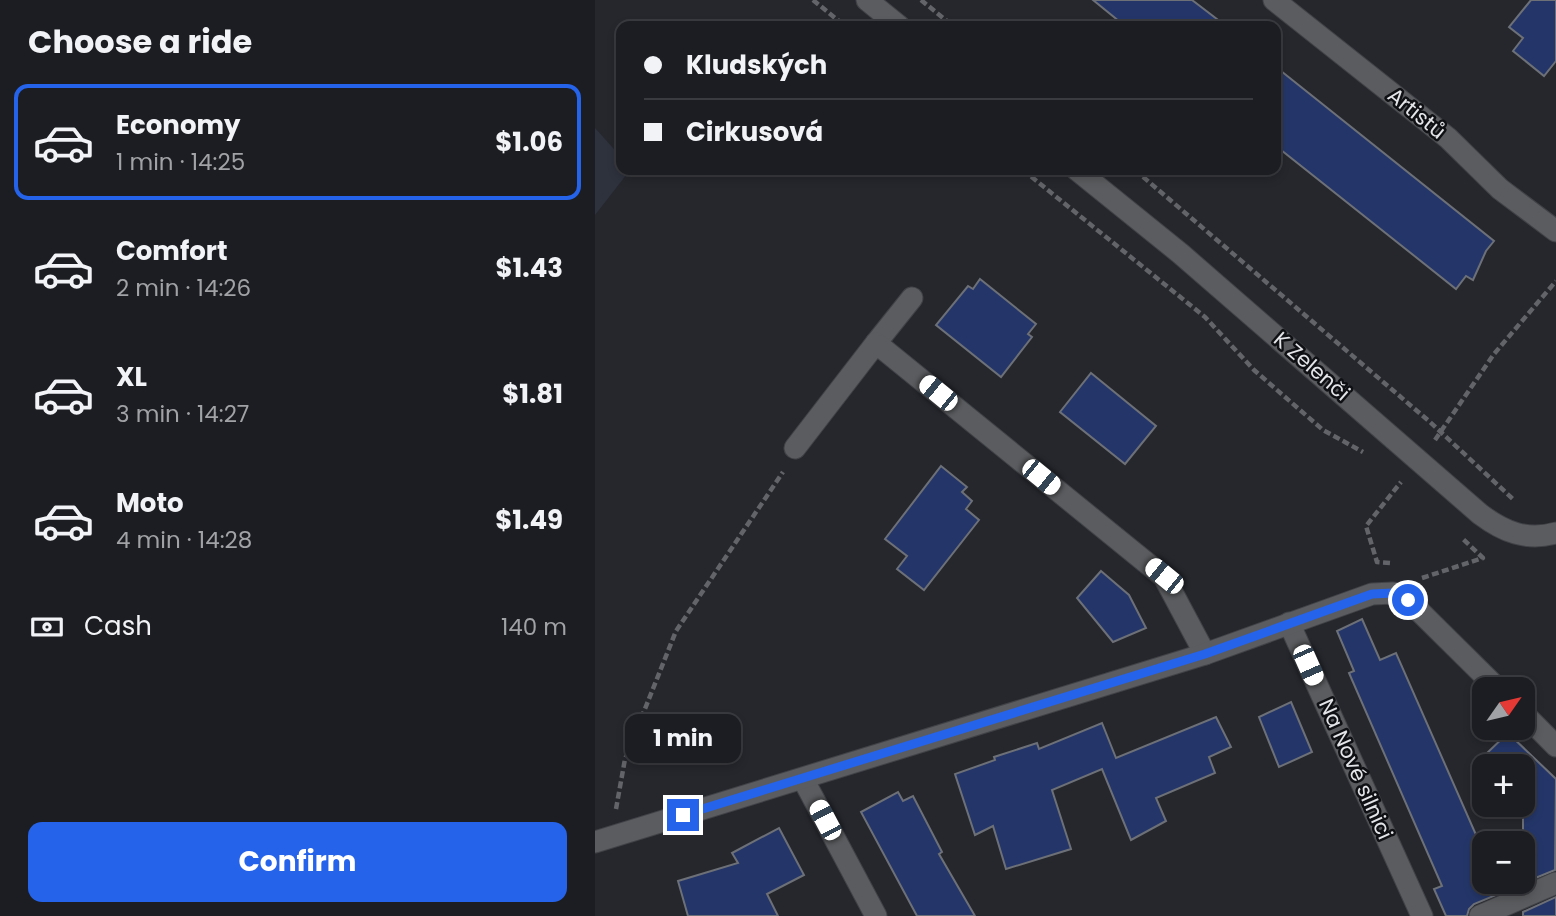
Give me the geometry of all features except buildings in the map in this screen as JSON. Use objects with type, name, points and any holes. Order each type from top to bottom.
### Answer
[{"type":"street","points":[[867,0],[893,21]]},
{"type":"street","name":"Artistů","points":[[1274,0],[1448,138],[1500,189],[1556,231]]},
{"type":"street","name":"K Zelenči","points":[[1083,175],[1181,254],[1497,526],[1527,537],[1556,533]]},
{"type":"street","points":[[795,448],[912,299]]},
{"type":"street","points":[[876,343],[1164,576],[1205,654]]},
{"type":"street","points":[[603,839],[1205,654],[1372,594],[1393,593],[1408,600],[1486,677]]},
{"type":"street","name":"Na Nové silnici","points":[[1289,623],[1422,916]]},
{"type":"street","points":[[1535,725],[1556,746]]},
{"type":"street","points":[[803,779],[876,916]]},
{"type":"street","points":[[1480,916],[1556,883]]},
{"type":"path","points":[[813,0],[839,21]]},
{"type":"path","points":[[921,0],[947,21]]},
{"type":"path","points":[[1029,175],[1205,317],[1254,370],[1323,430],[1374,458]]},
{"type":"path","points":[[1141,175],[1441,433],[1518,504]]},
{"type":"path","points":[[1398,563],[1377,562],[1366,526],[1441,433],[1494,355],[1556,281]]},
{"type":"path","points":[[603,839],[625,759],[676,631],[781,474],[794,467],[795,448]]},
{"type":"path","points":[[1392,474],[1402,482]]},
{"type":"path","points":[[1408,600],[1421,579],[1483,558],[1452,529]]},
{"type":"path","points":[[1413,573],[1421,579]]},
{"type":"shaded area","points":[[595,128],[616,151],[616,175],[626,175],[595,215]]},
{"type":"route","points":[[683,815],[1205,654],[1372,594],[1393,593],[1408,600]]}]
